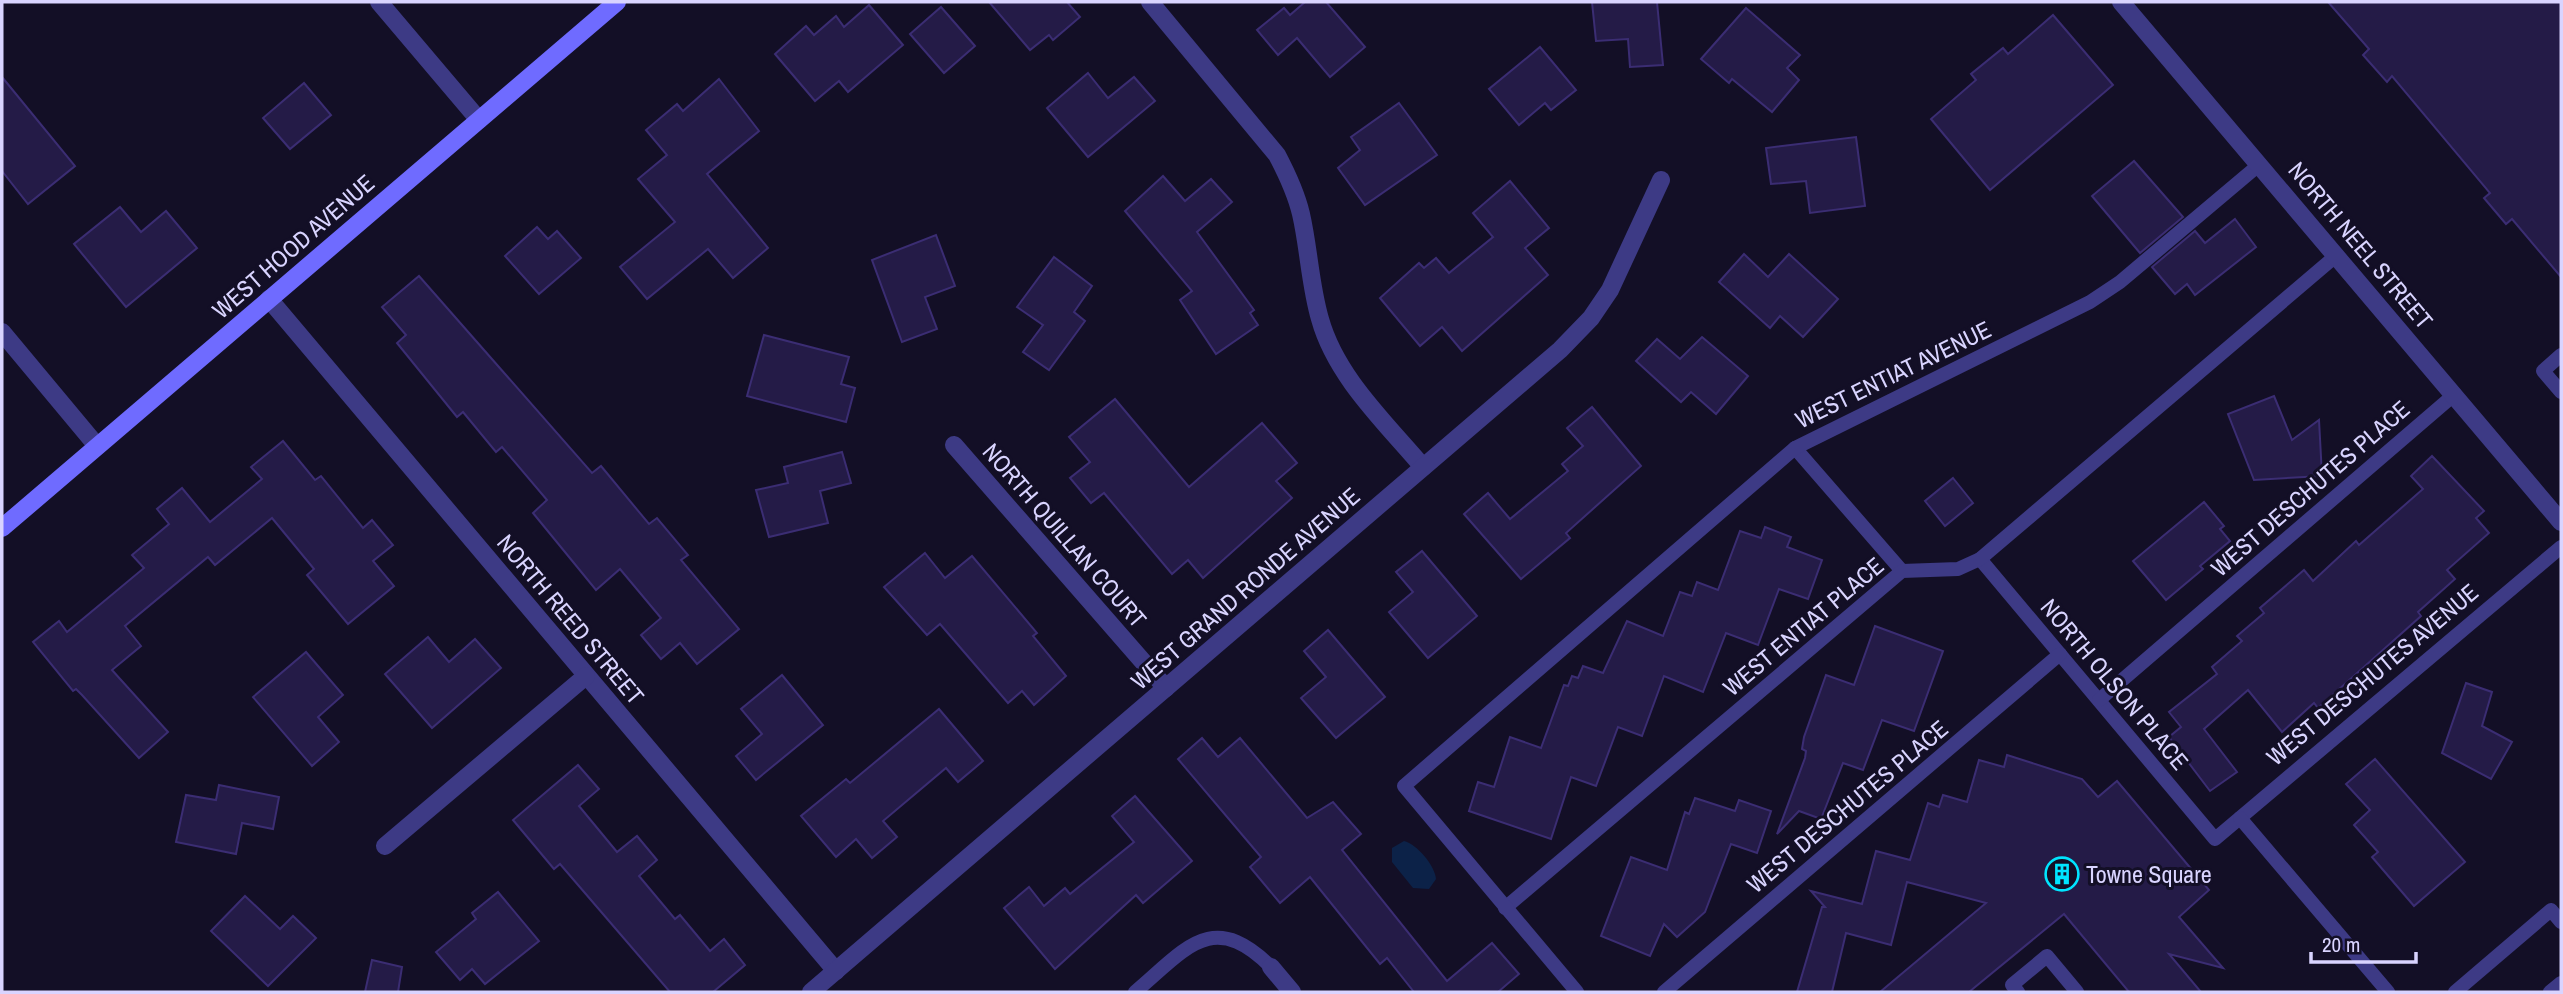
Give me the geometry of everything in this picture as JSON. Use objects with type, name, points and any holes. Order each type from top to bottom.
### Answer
[{"type":"street","points":[[379,2],[479,120]]},
{"type":"street","name":"WEST HOOD AVENUE","points":[[2,528],[617,2]]},
{"type":"street","points":[[1150,2],[1277,155],[1292,184],[1301,215],[1313,290],[1325,332],[1340,363],[1365,399],[1423,467]]},
{"type":"street","name":"NORTH NEEL STREET","points":[[2121,2],[2561,522]]},
{"type":"street","name":"WEST GRAND RONDE AVENUE","points":[[811,992],[1560,350],[1591,318],[1610,290],[1661,180]]},
{"type":"street","name":"NORTH REED STREET","points":[[269,299],[836,971]]},
{"type":"street","points":[[2,332],[97,446]]},
{"type":"street","name":"NORTH QUILLAN COURT","points":[[954,445],[1166,688]]},
{"type":"street","points":[[385,846],[586,676]]},
{"type":"street","points":[[1270,967],[1292,992]]},
{"type":"lane","name":"WEST ENTIAT AVENUE","points":[[1506,908],[1404,786],[1795,448],[2090,302],[2120,282],[2260,164]]},
{"type":"lane","name":"WEST ENTIAT PLACE","points":[[1506,908],[1902,571],[1958,569],[1980,559],[2337,255]]},
{"type":"lane","points":[[2561,355],[2543,371],[2561,392]]},
{"type":"lane","name":"WEST DESCHUTES PLACE","points":[[2099,699],[2455,394]]},
{"type":"lane","points":[[1795,448],[1902,571]]},
{"type":"lane","name":"WEST DESCHUTES AVENUE","points":[[2215,839],[2561,547]]},
{"type":"lane","name":"NORTH OLSON PLACE","points":[[1980,559],[2215,839]]},
{"type":"lane","name":"WEST DESCHUTES PLACE","points":[[1664,992],[2060,654]]},
{"type":"lane","points":[[2241,818],[2388,992]]},
{"type":"lane","points":[[1506,908],[1577,992]]},
{"type":"lane","points":[[2455,992],[2551,910],[2561,922]]},
{"type":"lane","points":[[1135,992],[1195,942],[1223,936],[1249,945],[1270,967]]},
{"type":"lane","points":[[2018,992],[2012,985],[2047,956],[2077,992]]},
{"type":"lane","points":[[2550,992],[2561,983]]},
{"type":"water","points":[[1404,841],[1420,851],[1429,862],[1436,879],[1429,889],[1413,888],[1392,862],[1392,848]]},
{"type":"building","points":[[989,2],[1067,2],[1080,17],[1053,40],[1049,35],[1030,50]]},
{"type":"building","points":[[1305,2],[1326,2],[1365,47],[1330,77],[1297,38],[1278,55],[1257,30],[1284,8],[1290,15]]},
{"type":"building","points":[[1592,2],[1657,2],[1663,65],[1630,67],[1628,39],[1596,41]]},
{"type":"building","points":[[2328,2],[2561,2],[2561,277],[2512,219],[2506,224],[2484,198],[2490,193],[2392,76],[2387,82],[2363,55],[2369,49]]},
{"type":"building","points":[[869,5],[903,45],[848,92],[839,81],[815,101],[775,54],[806,26],[814,35],[836,16],[844,27]]},
{"type":"building","points":[[941,7],[975,46],[944,73],[910,34]]},
{"type":"building","points":[[1746,8],[1800,55],[1787,68],[1799,80],[1772,112],[1732,79],[1729,83],[1701,59]]},
{"type":"building","points":[[2053,15],[2113,85],[1990,190],[1931,119],[1976,80],[1971,74],[2003,48],[2008,54]]},
{"type":"building","points":[[1540,47],[1576,90],[1551,110],[1545,103],[1519,125],[1489,89]]},
{"type":"building","points":[[1088,73],[1108,98],[1134,77],[1155,101],[1088,157],[1047,108]]},
{"type":"building","points":[[2,77],[75,166],[28,204],[2,171]]},
{"type":"building","points":[[719,79],[759,131],[707,174],[768,248],[733,278],[708,249],[647,299],[620,267],[675,222],[638,179],[667,155],[646,130],[677,104],[683,111]]},
{"type":"building","points":[[304,83],[331,115],[290,149],[263,118]]},
{"type":"building","points":[[1399,103],[1437,155],[1365,205],[1338,168],[1360,150],[1351,137]]},
{"type":"building","points":[[1856,137],[1865,206],[1810,213],[1806,181],[1771,184],[1766,148]]},
{"type":"building","points":[[2134,161],[2183,217],[2140,253],[2092,196]]},
{"type":"building","points":[[1163,176],[1185,201],[1211,179],[1232,202],[1197,232],[1254,310],[1250,313],[1258,325],[1216,354],[1180,300],[1192,291],[1125,211]]},
{"type":"building","points":[[1510,181],[1549,228],[1525,248],[1548,275],[1462,351],[1442,327],[1420,346],[1380,298],[1419,263],[1424,268],[1436,258],[1449,273],[1493,237],[1473,213]]},
{"type":"building","points":[[120,207],[141,232],[166,211],[197,248],[126,307],[74,244]]},
{"type":"building","points":[[2235,219],[2256,247],[2195,295],[2187,284],[2175,294],[2152,267],[2195,231],[2205,243]]},
{"type":"building","points":[[537,227],[548,239],[557,231],[581,258],[539,294],[505,256]]},
{"type":"building","points":[[936,235],[955,286],[925,297],[937,329],[902,342],[872,260]]},
{"type":"building","points":[[1744,254],[1768,277],[1789,254],[1838,299],[1803,337],[1780,316],[1770,328],[1719,282]]},
{"type":"building","points":[[1054,257],[1092,286],[1074,312],[1085,321],[1049,370],[1023,352],[1043,325],[1017,307]]},
{"type":"building","points":[[419,276],[592,473],[601,466],[649,524],[657,518],[688,555],[681,560],[739,629],[697,664],[680,643],[661,659],[641,635],[661,618],[620,569],[596,590],[533,513],[547,500],[502,447],[496,452],[463,412],[457,417],[397,343],[406,335],[382,307]]},
{"type":"building","points":[[764,335],[849,357],[841,384],[855,388],[846,422],[747,396]]},
{"type":"building","points":[[1702,337],[1748,376],[1716,414],[1691,392],[1681,402],[1636,361],[1657,339],[1680,359]]},
{"type":"building","points":[[2274,396],[2292,440],[2319,420],[2322,476],[2254,480],[2228,414]]},
{"type":"building","points":[[1115,399],[1189,487],[1262,423],[1297,463],[1276,481],[1292,498],[1203,578],[1188,560],[1172,574],[1104,493],[1091,503],[1070,478],[1090,462],[1069,437]]},
{"type":"building","points":[[1592,407],[1641,466],[1566,533],[1570,538],[1521,579],[1464,514],[1488,493],[1510,519],[1568,471],[1562,464],[1583,446],[1567,428]]},
{"type":"building","points":[[283,441],[315,480],[321,476],[363,528],[372,520],[393,545],[373,561],[394,586],[348,624],[307,575],[314,569],[272,518],[215,565],[208,557],[125,626],[141,646],[112,670],[168,732],[139,758],[82,695],[76,689],[73,691],[33,642],[59,621],[67,632],[144,568],[132,555],[169,524],[157,509],[182,488],[210,522],[262,479],[251,467]]},
{"type":"building","points":[[842,452],[851,483],[820,491],[828,523],[769,537],[756,490],[788,483],[784,467]]},
{"type":"building","points":[[2432,456],[2484,511],[2476,518],[2489,533],[2447,570],[2455,579],[2418,612],[2421,616],[2318,708],[2314,703],[2282,732],[2248,690],[2204,729],[2237,772],[2210,791],[2169,737],[2181,727],[2169,712],[2217,674],[2212,667],[2242,641],[2237,636],[2264,613],[2260,608],[2304,570],[2313,581],[2356,541],[2359,545],[2423,489],[2411,476]]},
{"type":"building","points":[[1953,478],[1973,503],[1945,526],[1925,501]]},
{"type":"building","points":[[2204,502],[2224,526],[2220,529],[2230,541],[2200,566],[2203,569],[2166,600],[2133,561]]},
{"type":"building","points":[[1765,527],[1791,537],[1787,547],[1822,560],[1808,599],[1779,589],[1758,645],[1726,633],[1703,692],[1664,676],[1642,736],[1618,727],[1596,786],[1571,777],[1551,839],[1469,811],[1478,782],[1494,787],[1510,737],[1541,748],[1564,685],[1568,686],[1572,676],[1578,678],[1583,666],[1603,673],[1627,621],[1663,636],[1680,592],[1692,596],[1697,582],[1718,590],[1740,531],[1761,538]]},
{"type":"building","points":[[1422,551],[1477,616],[1428,658],[1389,612],[1413,592],[1396,572]]},
{"type":"building","points":[[925,553],[945,578],[972,556],[1037,633],[1033,636],[1066,676],[1034,705],[1022,691],[1008,703],[940,624],[927,635],[884,587]]},
{"type":"building","points":[[1875,626],[1943,651],[1914,731],[1882,720],[1863,770],[1843,763],[1821,819],[1799,811],[1777,834],[1805,758],[1806,751],[1802,749],[1804,737],[1826,675],[1854,685]]},
{"type":"building","points":[[1328,630],[1385,697],[1336,738],[1301,698],[1326,677],[1304,651]]},
{"type":"building","points":[[428,637],[449,662],[475,639],[501,668],[432,728],[385,674]]},
{"type":"building","points":[[306,652],[343,695],[318,717],[339,742],[312,766],[253,697]]},
{"type":"building","points":[[782,675],[823,725],[756,780],[736,756],[762,734],[741,709]]},
{"type":"building","points":[[2466,683],[2492,692],[2482,726],[2512,742],[2491,779],[2442,753]]},
{"type":"building","points":[[939,709],[983,761],[958,782],[946,768],[883,821],[897,837],[872,858],[856,839],[836,857],[801,816],[846,779],[850,783]]},
{"type":"building","points":[[1202,738],[1218,757],[1240,738],[1307,818],[1333,802],[1361,834],[1342,850],[1447,981],[1492,943],[1519,974],[1498,992],[1414,992],[1387,958],[1380,964],[1310,877],[1280,903],[1250,867],[1261,857],[1178,759]]},
{"type":"building","points":[[2007,755],[2082,779],[2098,797],[2117,781],[2209,890],[2179,917],[2223,968],[2169,954],[2201,992],[2129,992],[2064,914],[1969,992],[1880,992],[1986,903],[1907,882],[1891,945],[1846,933],[1832,992],[1797,992],[1822,907],[1825,907],[1811,891],[1862,904],[1876,851],[1910,860],[1928,803],[1939,807],[1943,795],[1967,802],[1979,760],[2004,767]]},
{"type":"building","points":[[2375,759],[2465,862],[2414,906],[2372,857],[2378,852],[2354,825],[2370,810],[2346,784]]},
{"type":"building","points":[[578,765],[599,789],[579,806],[617,852],[637,836],[657,860],[639,876],[675,919],[680,915],[710,951],[724,939],[745,965],[713,992],[670,992],[560,864],[554,869],[513,820]]},
{"type":"building","points":[[219,785],[279,797],[273,829],[242,823],[236,854],[176,842],[186,795],[216,800]]},
{"type":"building","points":[[1135,796],[1192,861],[1143,903],[1136,895],[1055,969],[1004,908],[1029,887],[1044,906],[1065,888],[1070,894],[1134,842],[1112,816]]},
{"type":"building","points":[[1695,798],[1735,811],[1739,800],[1771,811],[1757,853],[1731,844],[1705,912],[1677,937],[1664,924],[1650,956],[1601,936],[1631,857],[1667,870],[1685,812],[1689,814]]},
{"type":"building","points":[[498,892],[539,941],[485,984],[472,969],[460,980],[436,952],[476,919],[472,913]]},
{"type":"building","points":[[245,896],[280,929],[293,916],[316,938],[268,986],[211,931]]},
{"type":"building","points":[[372,960],[402,967],[398,992],[365,992]]},
{"type":"place","name":"Towne Square","points":[[2062,874]]}]
